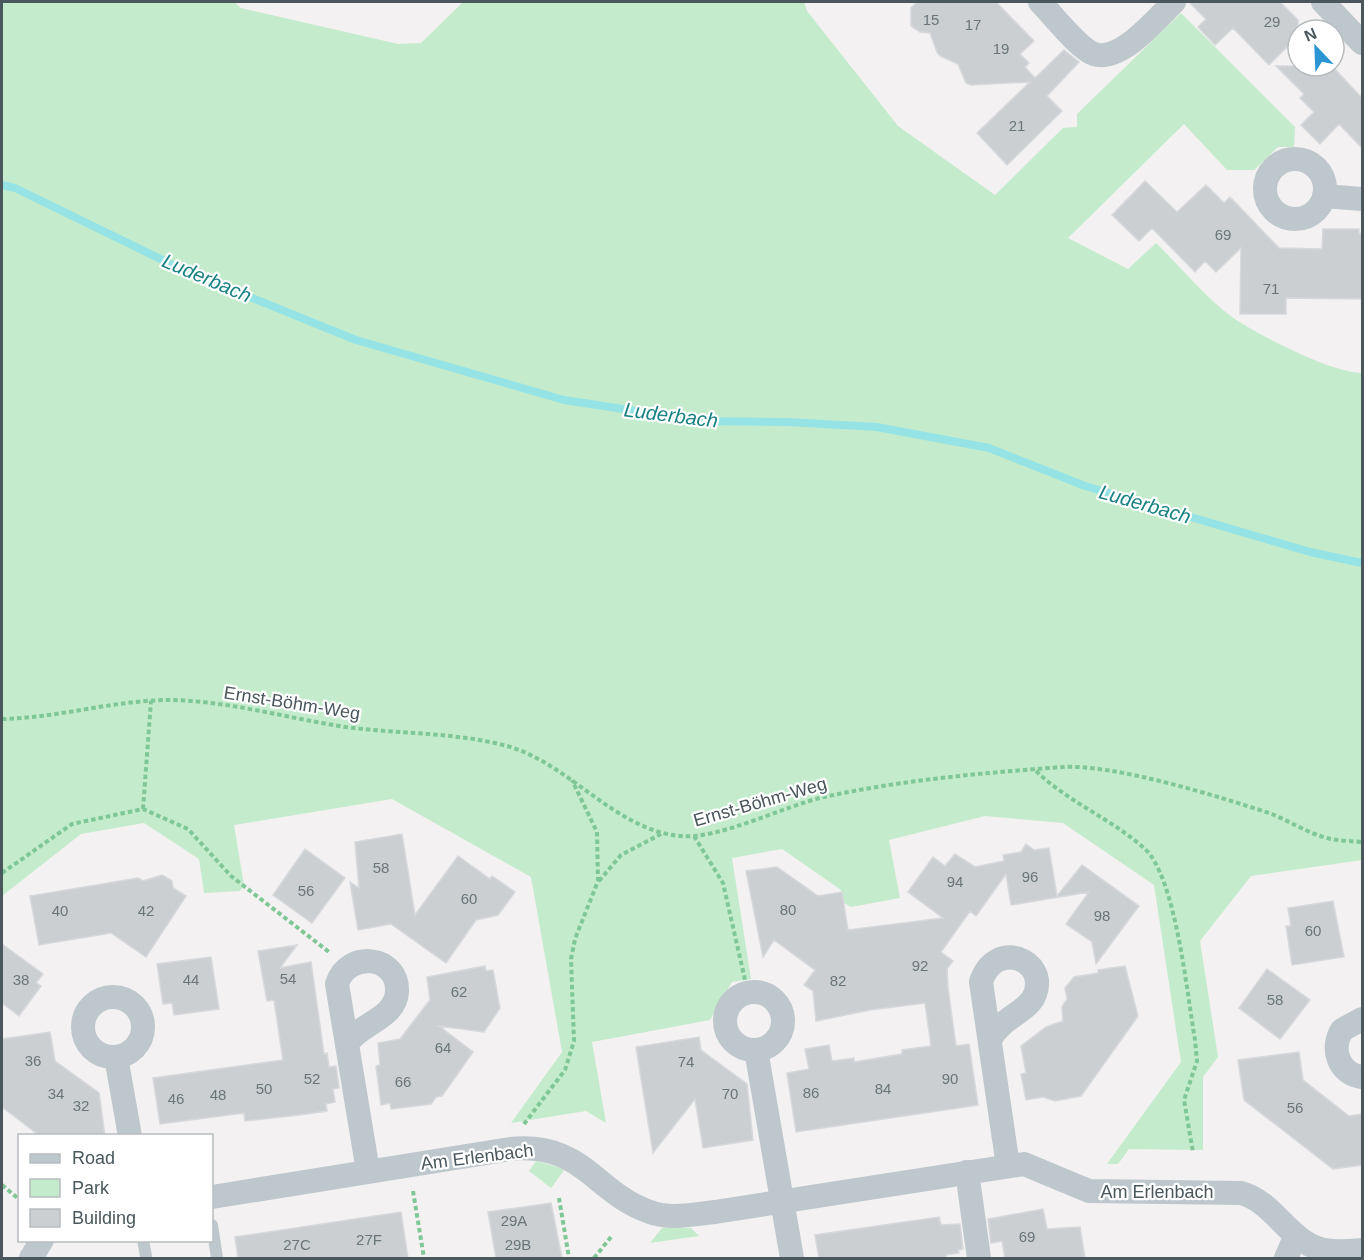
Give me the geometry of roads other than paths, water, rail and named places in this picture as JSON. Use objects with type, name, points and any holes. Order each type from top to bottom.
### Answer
[{"type":"street","points":[[1040,2],[1085,48],[1095,54],[1108,54],[1134,41],[1174,2]]},
{"type":"street","points":[[1323,2],[1362,43]]},
{"type":"street","points":[[1324,196],[1362,199]]},
{"type":"street","points":[[347,1044],[358,1030],[389,1010],[397,991],[395,979],[382,964],[372,960],[359,961],[349,966],[337,984],[347,1044],[369,1171]]},
{"type":"street","points":[[748,993],[764,994],[770,998],[782,1015],[783,1023],[778,1039],[766,1048],[756,1050],[738,1045],[731,1038],[726,1022],[731,1005],[748,993]]},
{"type":"street","points":[[1362,1020],[1342,1030],[1336,1048],[1341,1065],[1348,1073],[1362,1077]]},
{"type":"street","points":[[990,1040],[1008,1166]]},
{"type":"street","points":[[756,1050],[792,1258]]},
{"type":"street","points":[[116,1057],[129,1134]]},
{"type":"street","name":"Am Erlenbach","points":[[213,1197],[510,1149],[537,1148],[561,1154],[631,1202],[652,1213],[685,1215],[1008,1166],[1030,1166],[1089,1191],[1241,1193],[1258,1199],[1296,1235],[1319,1248],[1362,1250]]},
{"type":"street","points":[[967,1172],[979,1258]]},
{"type":"street","points":[[1286,1258],[1296,1235]]},
{"type":"street","points":[[31,1258],[41,1242]]},
{"type":"lane","points":[[213,1232],[217,1258]]},
{"type":"lane","points":[[143,1242],[146,1256]]},
{"type":"waterway","name":"Luderbach","points":[[2,185],[15,188],[183,270],[356,340],[564,400],[702,421],[787,422],[877,427],[989,448],[1085,486],[1310,552],[1362,563]]}]
